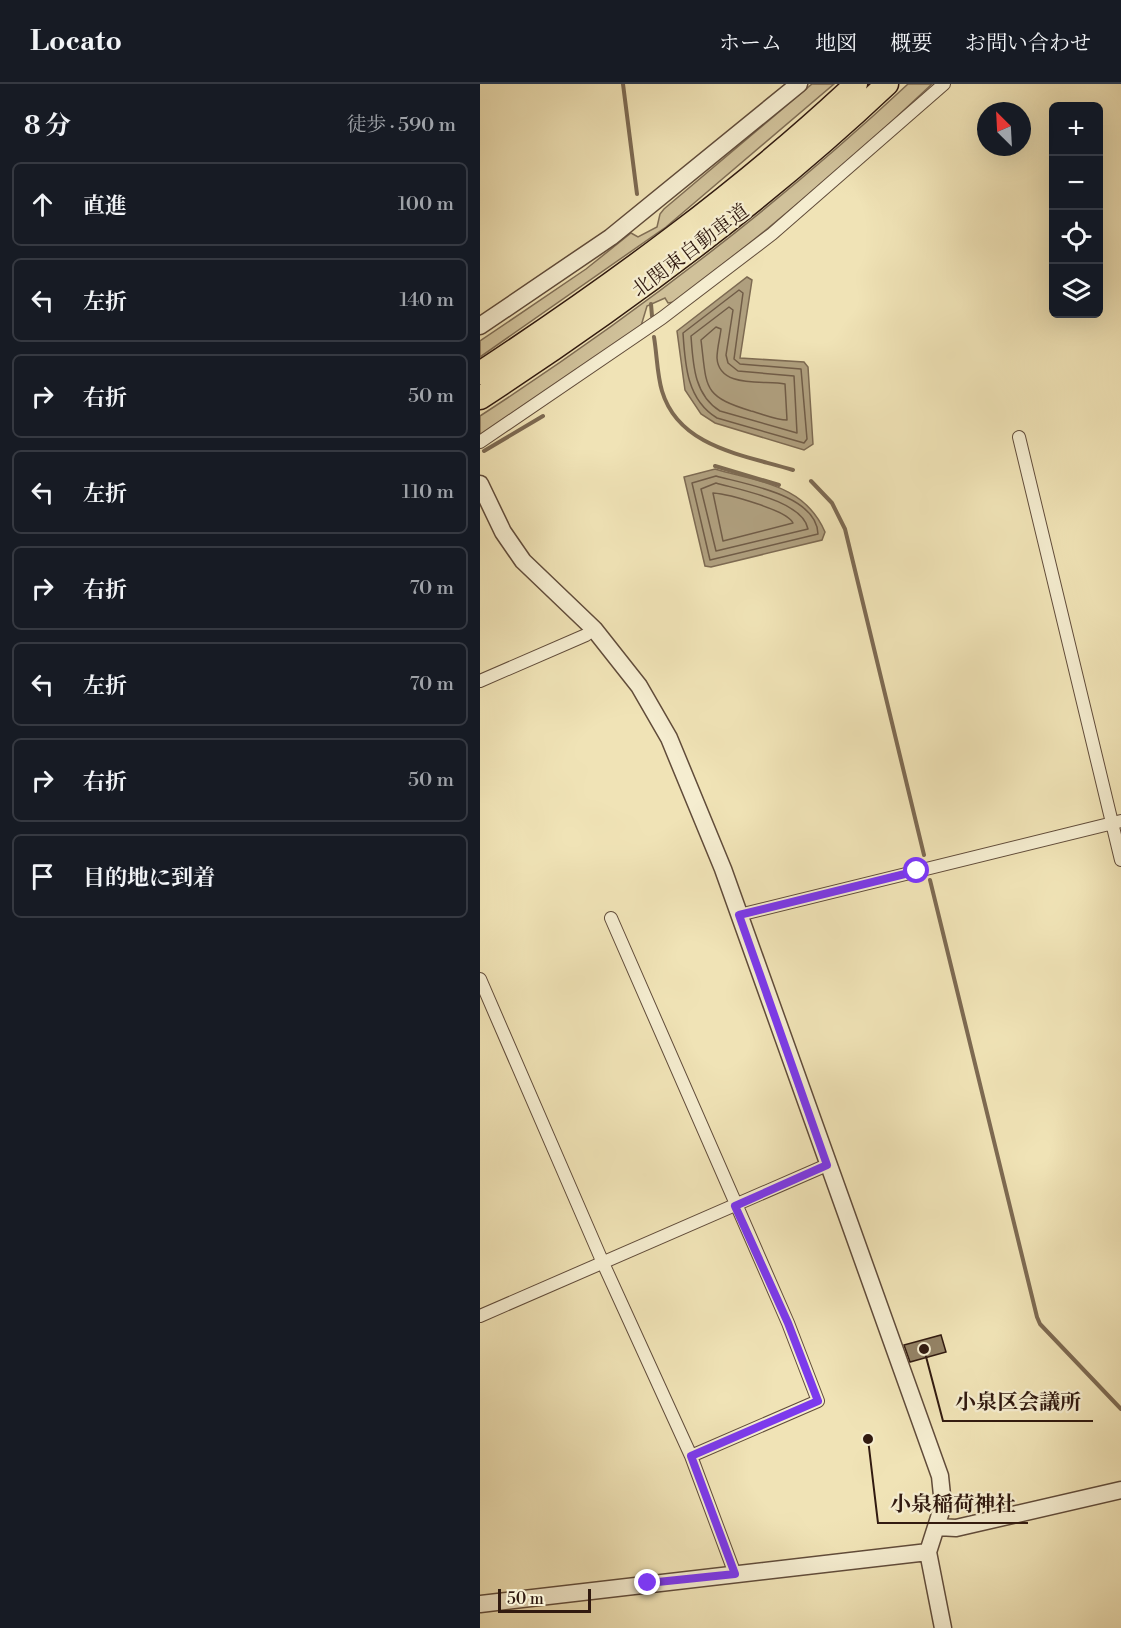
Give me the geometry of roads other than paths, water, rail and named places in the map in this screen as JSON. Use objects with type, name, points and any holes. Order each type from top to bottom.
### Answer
[{"type":"highway","name":"北関東自動車道","points":[[480,373],[615,281],[667,242],[753,173],[856,84]]},
{"type":"highway","name":"北関東自動車道","points":[[480,398],[677,262],[765,191],[887,84]]},
{"type":"street","points":[[480,326],[629,224],[799,84]]},
{"type":"street","points":[[480,442],[662,318],[772,234],[944,84]]},
{"type":"street","points":[[1019,437],[1117,822],[1121,860]]},
{"type":"street","points":[[480,484],[503,532],[523,561],[594,629],[639,686],[669,738],[723,869],[940,1476],[943,1505],[928,1552],[943,1628]]},
{"type":"street","points":[[480,681],[586,635],[594,629]]},
{"type":"street","points":[[739,915],[1117,822]]},
{"type":"street","points":[[611,918],[788,1323],[818,1401],[691,1456]]},
{"type":"street","points":[[480,979],[603,1263],[691,1456],[735,1574]]},
{"type":"street","points":[[480,1316],[827,1165]]},
{"type":"street","points":[[937,1527],[956,1528],[1121,1490]]},
{"type":"street","points":[[480,1604],[928,1552]]},
{"type":"water","points":[[747,277],[752,280],[740,358],[804,362],[808,367],[813,444],[804,450],[715,423],[701,414],[685,390],[677,331]]},
{"type":"water","points":[[715,469],[764,482],[793,495],[806,504],[816,516],[825,532],[822,540],[711,567],[705,566],[684,477]]},
{"type":"waterway","points":[[623,84],[637,194]]},
{"type":"waterway","points":[[651,304],[652,316]]},
{"type":"waterway","points":[[654,337],[662,391],[671,410],[683,425],[698,437],[716,446],[793,470]]},
{"type":"waterway","points":[[484,451],[543,416]]},
{"type":"waterway","points":[[715,466],[779,485]]},
{"type":"waterway","points":[[811,481],[832,503],[845,529],[924,855]]},
{"type":"waterway","points":[[930,880],[1037,1317],[1040,1324],[1121,1409]]},
{"type":"place","name":"小泉区会議所","points":[[924,1349]]},
{"type":"place","name":"小泉稲荷神社","points":[[868,1439]]}]
